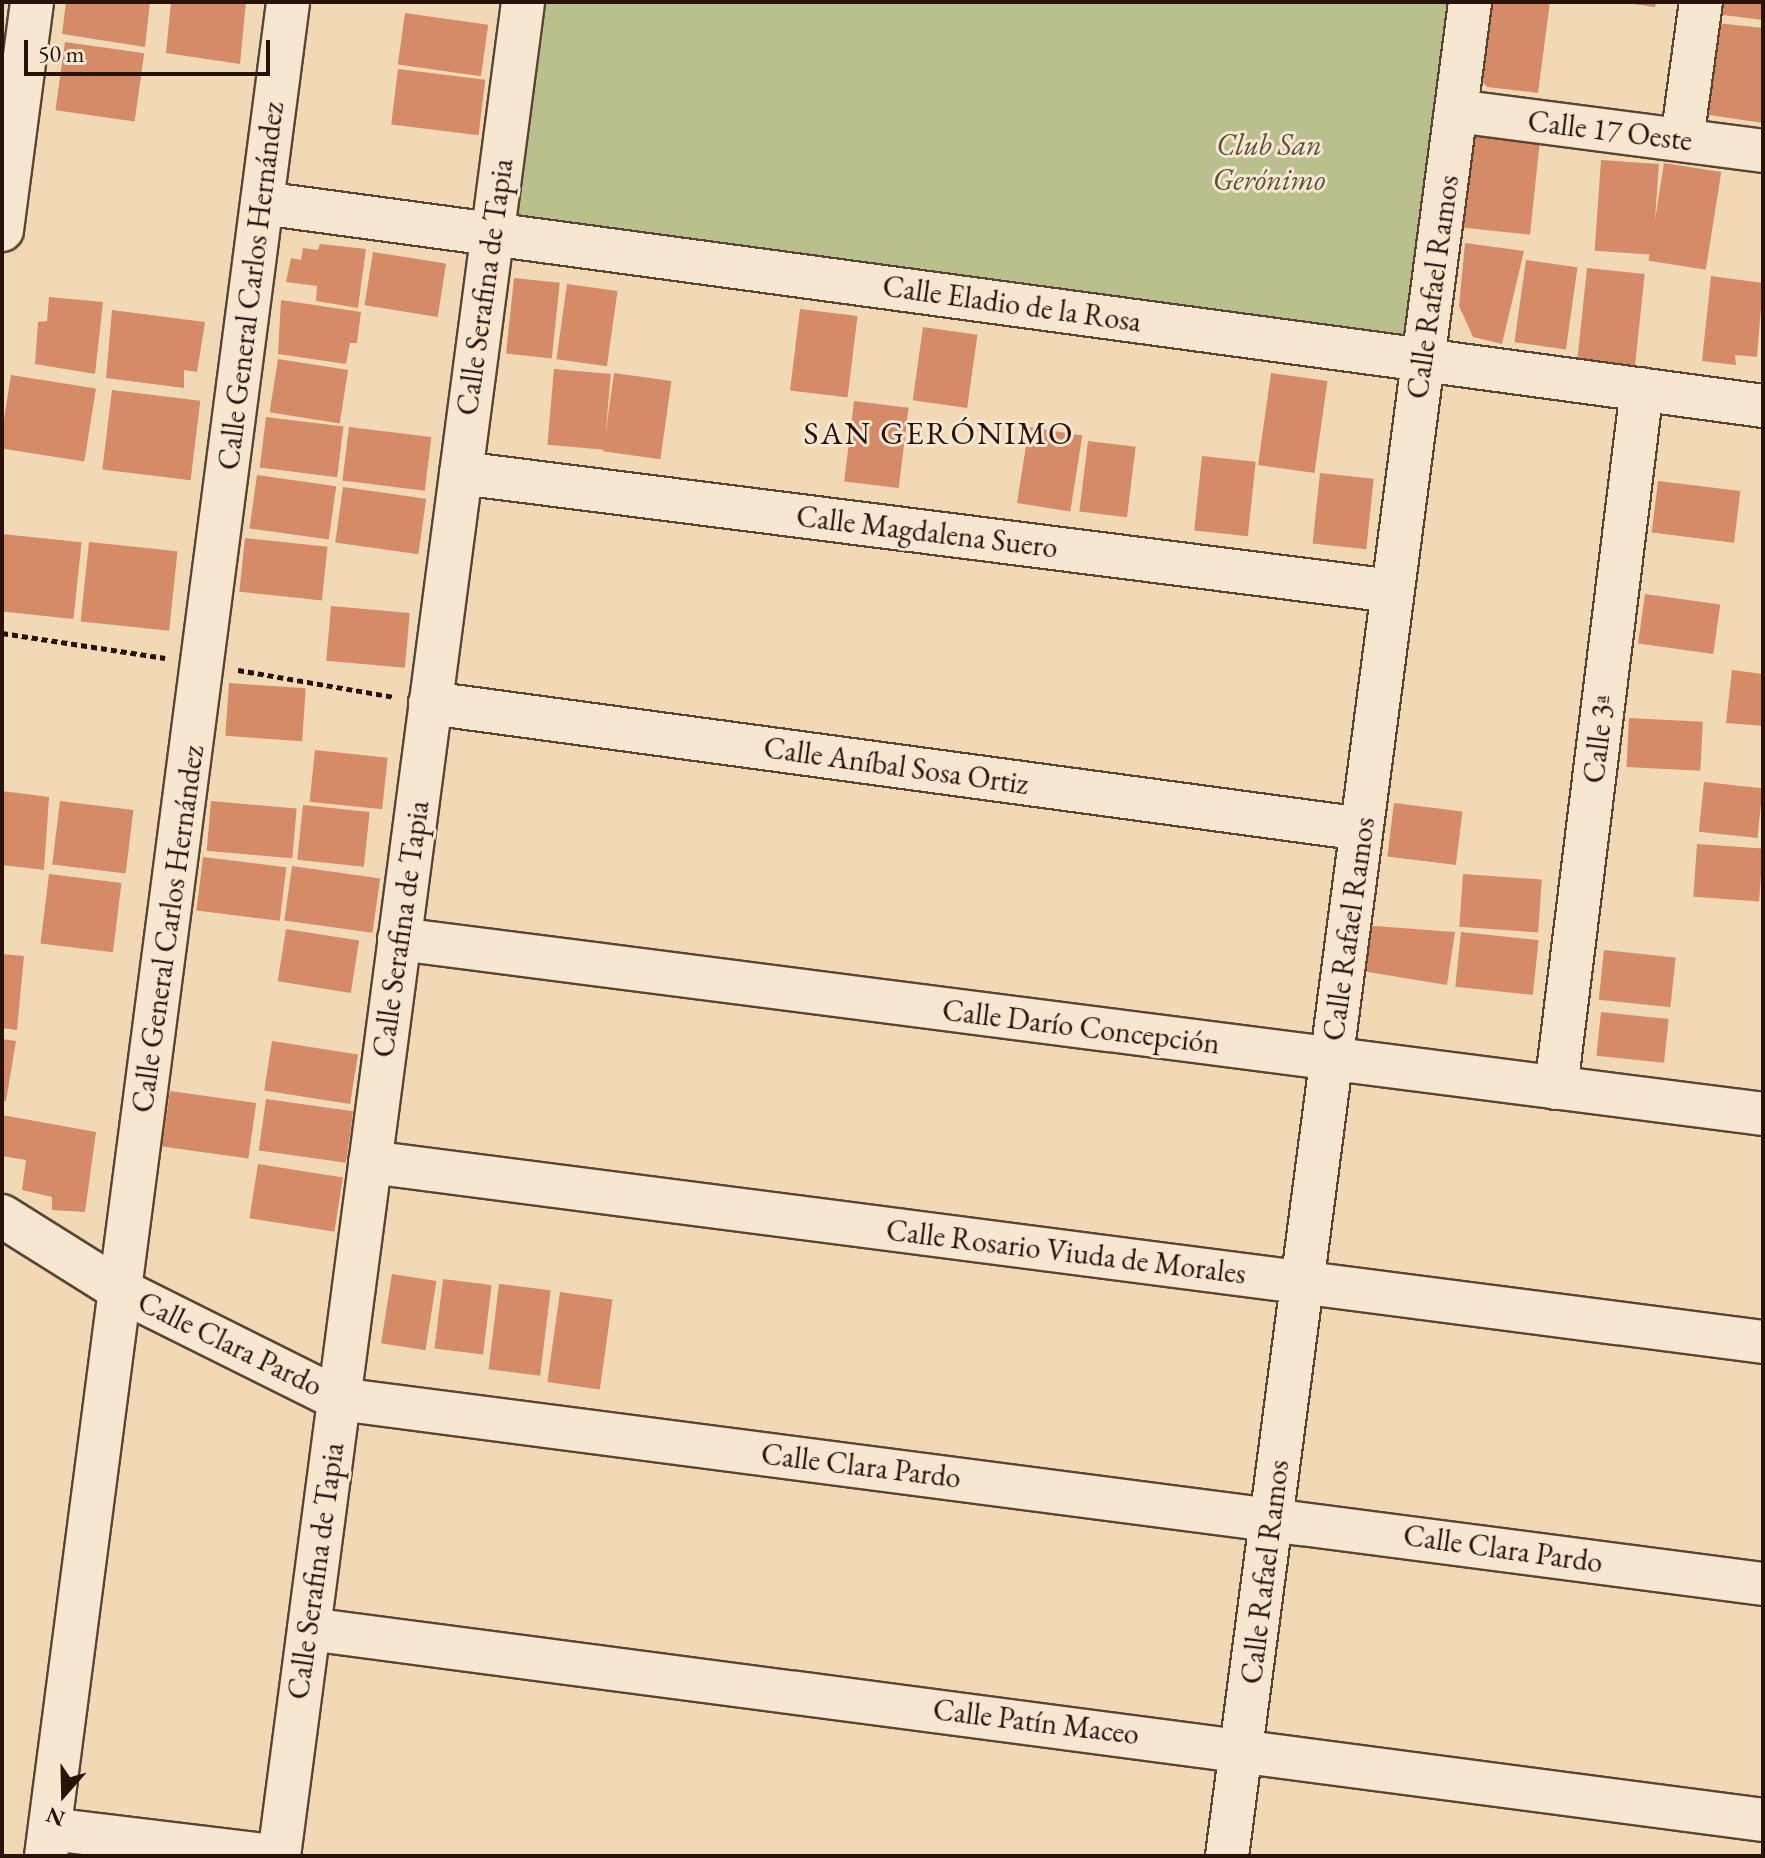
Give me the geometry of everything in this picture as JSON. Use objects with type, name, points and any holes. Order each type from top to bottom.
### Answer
[{"type":"street","points":[[2,230],[32,2]]},
{"type":"street","name":"Calle General Carlos Hernández","points":[[48,1843],[288,2]]},
{"type":"street","name":"Calle Serafina de Tapia","points":[[279,1856],[523,2]]},
{"type":"street","name":"Calle Rafael Ramos","points":[[1227,1856],[1470,2]]},
{"type":"street","points":[[1682,140],[1701,2]]},
{"type":"street","name":"Calle 17 Oeste","points":[[1456,111],[1763,151]]},
{"type":"street","name":"Calle Eladio de la Rosa","points":[[262,203],[1763,406]]},
{"type":"street","name":"Calle 3ª","points":[[1556,1088],[1642,389]]},
{"type":"street","name":"Calle Magdalena Suero","points":[[461,473],[1393,591]]},
{"type":"street","name":"Calle Aníbal Sosa Ortiz","points":[[430,703],[1362,829]]},
{"type":"street","name":"Calle Darío Concepción","points":[[399,939],[1763,1114]]},
{"type":"street","name":"Calle Rosario Viuda de Morales","points":[[370,1162],[1763,1342]]},
{"type":"street","name":"Calle Clara Pardo","points":[[2,1216],[120,1290],[339,1399],[1763,1584]]},
{"type":"street","name":"Calle Patín Maceo","points":[[309,1629],[1241,1748],[1763,1820]]},
{"type":"street","points":[[48,1843],[273,1856]]},
{"type":"green space","name":"Club San Gerónimo","points":[[542,2],[1455,2],[1404,340],[512,222]]},
{"type":"building","points":[[66,2],[150,2],[145,47],[62,34]]},
{"type":"building","points":[[171,2],[246,2],[240,64],[166,53]]},
{"type":"building","points":[[1484,2],[1550,2],[1538,93],[1487,87],[1477,75]]},
{"type":"building","points":[[1633,2],[1656,2],[1655,7]]},
{"type":"building","points":[[1717,2],[1763,2],[1763,20],[1715,14]]},
{"type":"building","points":[[405,13],[488,25],[481,76],[398,64]]},
{"type":"building","points":[[1717,23],[1763,28],[1763,123],[1709,115]]},
{"type":"building","points":[[65,42],[144,53],[135,121],[55,110]]},
{"type":"building","points":[[398,69],[485,80],[479,135],[391,125]]},
{"type":"building","points":[[1471,136],[1540,143],[1530,235],[1461,227]]},
{"type":"building","points":[[1601,160],[1659,164],[1653,255],[1595,251]]},
{"type":"building","points":[[1664,163],[1721,172],[1706,270],[1649,261]]},
{"type":"building","points":[[1465,243],[1524,251],[1502,344],[1473,337],[1459,306]]},
{"type":"building","points":[[320,244],[366,249],[358,308],[316,301],[317,286],[286,282],[291,258],[301,260],[303,248],[318,250]]},
{"type":"building","points":[[373,252],[446,264],[438,317],[365,305]]},
{"type":"building","points":[[1526,260],[1577,267],[1566,349],[1514,342]]},
{"type":"building","points":[[1587,268],[1645,274],[1635,366],[1577,359]]},
{"type":"building","points":[[1711,276],[1763,283],[1757,357],[1735,355],[1736,365],[1702,361]]},
{"type":"building","points":[[514,278],[560,283],[552,358],[506,354]]},
{"type":"building","points":[[567,284],[618,291],[607,366],[556,359]]},
{"type":"building","points":[[49,297],[103,302],[95,374],[35,364],[38,322],[47,321]]},
{"type":"building","points":[[281,300],[361,312],[357,343],[350,343],[346,364],[278,354]]},
{"type":"building","points":[[800,309],[858,316],[848,397],[790,390]]},
{"type":"building","points":[[112,310],[205,322],[197,372],[184,370],[184,388],[106,378]]},
{"type":"building","points":[[923,327],[977,335],[967,408],[913,400]]},
{"type":"building","points":[[278,359],[348,370],[340,423],[270,412]]},
{"type":"building","points":[[554,369],[611,374],[604,450],[547,445]]},
{"type":"building","points":[[614,373],[671,381],[660,459],[603,451]]},
{"type":"building","points":[[1271,373],[1327,381],[1315,473],[1258,465]]},
{"type":"building","points":[[11,375],[96,388],[84,462],[2,448]]},
{"type":"building","points":[[112,390],[200,401],[191,480],[102,469]]},
{"type":"building","points":[[854,401],[909,408],[899,488],[844,481]]},
{"type":"building","points":[[266,417],[343,427],[337,477],[260,468]]},
{"type":"building","points":[[349,427],[431,437],[425,491],[342,481]]},
{"type":"building","points":[[1029,427],[1082,435],[1070,511],[1017,503]]},
{"type":"building","points":[[1088,441],[1136,447],[1127,517],[1079,511]]},
{"type":"building","points":[[1202,456],[1256,462],[1248,536],[1194,531]]},
{"type":"building","points":[[1320,473],[1374,479],[1366,549],[1313,544]]},
{"type":"building","points":[[257,475],[336,486],[329,540],[249,528]]},
{"type":"building","points":[[1658,481],[1740,491],[1734,543],[1652,533]]},
{"type":"building","points":[[343,487],[426,499],[418,554],[335,542]]},
{"type":"building","points":[[2,534],[82,542],[74,619],[2,611]]},
{"type":"building","points":[[245,538],[328,547],[322,600],[239,592]]},
{"type":"building","points":[[89,542],[178,551],[169,631],[81,622]]},
{"type":"building","points":[[1645,594],[1720,605],[1713,654],[1638,644]]},
{"type":"building","points":[[331,606],[410,613],[405,668],[326,661]]},
{"type":"building","points":[[1732,670],[1763,674],[1763,726],[1726,723]]},
{"type":"building","points":[[229,683],[306,688],[302,741],[225,736]]},
{"type":"building","points":[[1629,718],[1703,722],[1700,771],[1626,767]]},
{"type":"building","points":[[315,750],[388,758],[382,809],[310,802]]},
{"type":"building","points":[[1704,782],[1763,788],[1757,838],[1699,832]]},
{"type":"building","points":[[2,791],[49,797],[44,870],[2,865]]},
{"type":"building","points":[[60,801],[133,810],[126,874],[52,865]]},
{"type":"building","points":[[211,801],[297,808],[292,858],[207,851]]},
{"type":"building","points":[[1394,803],[1462,811],[1456,865],[1387,857]]},
{"type":"building","points":[[303,805],[370,812],[364,867],[297,860]]},
{"type":"building","points":[[1697,844],[1763,849],[1759,901],[1693,897]]},
{"type":"building","points":[[203,857],[286,867],[280,921],[196,911]]},
{"type":"building","points":[[292,866],[380,878],[372,933],[284,920]]},
{"type":"building","points":[[49,874],[121,883],[113,952],[40,943]]},
{"type":"building","points":[[1463,874],[1542,880],[1538,932],[1459,927]]},
{"type":"building","points":[[1361,925],[1455,932],[1447,985],[1356,970]]},
{"type":"building","points":[[286,929],[359,941],[351,993],[278,981]]},
{"type":"building","points":[[1461,932],[1539,940],[1533,995],[1455,987]]},
{"type":"building","points":[[1604,950],[1676,958],[1670,1007],[1599,1000]]},
{"type":"building","points":[[2,954],[24,956],[17,1030],[2,1028]]},
{"type":"building","points":[[1601,1012],[1669,1019],[1664,1063],[1596,1056]]},
{"type":"building","points":[[2,1039],[16,1041],[6,1101],[2,1101]]},
{"type":"building","points":[[272,1041],[358,1055],[350,1104],[264,1090]]},
{"type":"building","points":[[170,1091],[256,1103],[248,1159],[162,1146]]},
{"type":"building","points":[[266,1099],[353,1111],[346,1163],[259,1150]]},
{"type":"building","points":[[2,1115],[96,1132],[85,1212],[52,1210],[52,1197],[22,1190],[26,1160],[2,1156]]},
{"type":"building","points":[[258,1164],[343,1177],[334,1232],[249,1218]]},
{"type":"building","points":[[392,1274],[436,1281],[425,1350],[381,1343]]},
{"type":"building","points":[[443,1279],[492,1285],[483,1354],[434,1348]]},
{"type":"building","points":[[499,1284],[551,1290],[540,1376],[489,1369]]},
{"type":"building","points":[[560,1292],[612,1299],[600,1389],[547,1382]]},
{"type":"district","name":"SAN GERÓNIMO","points":[[939,433]]}]
